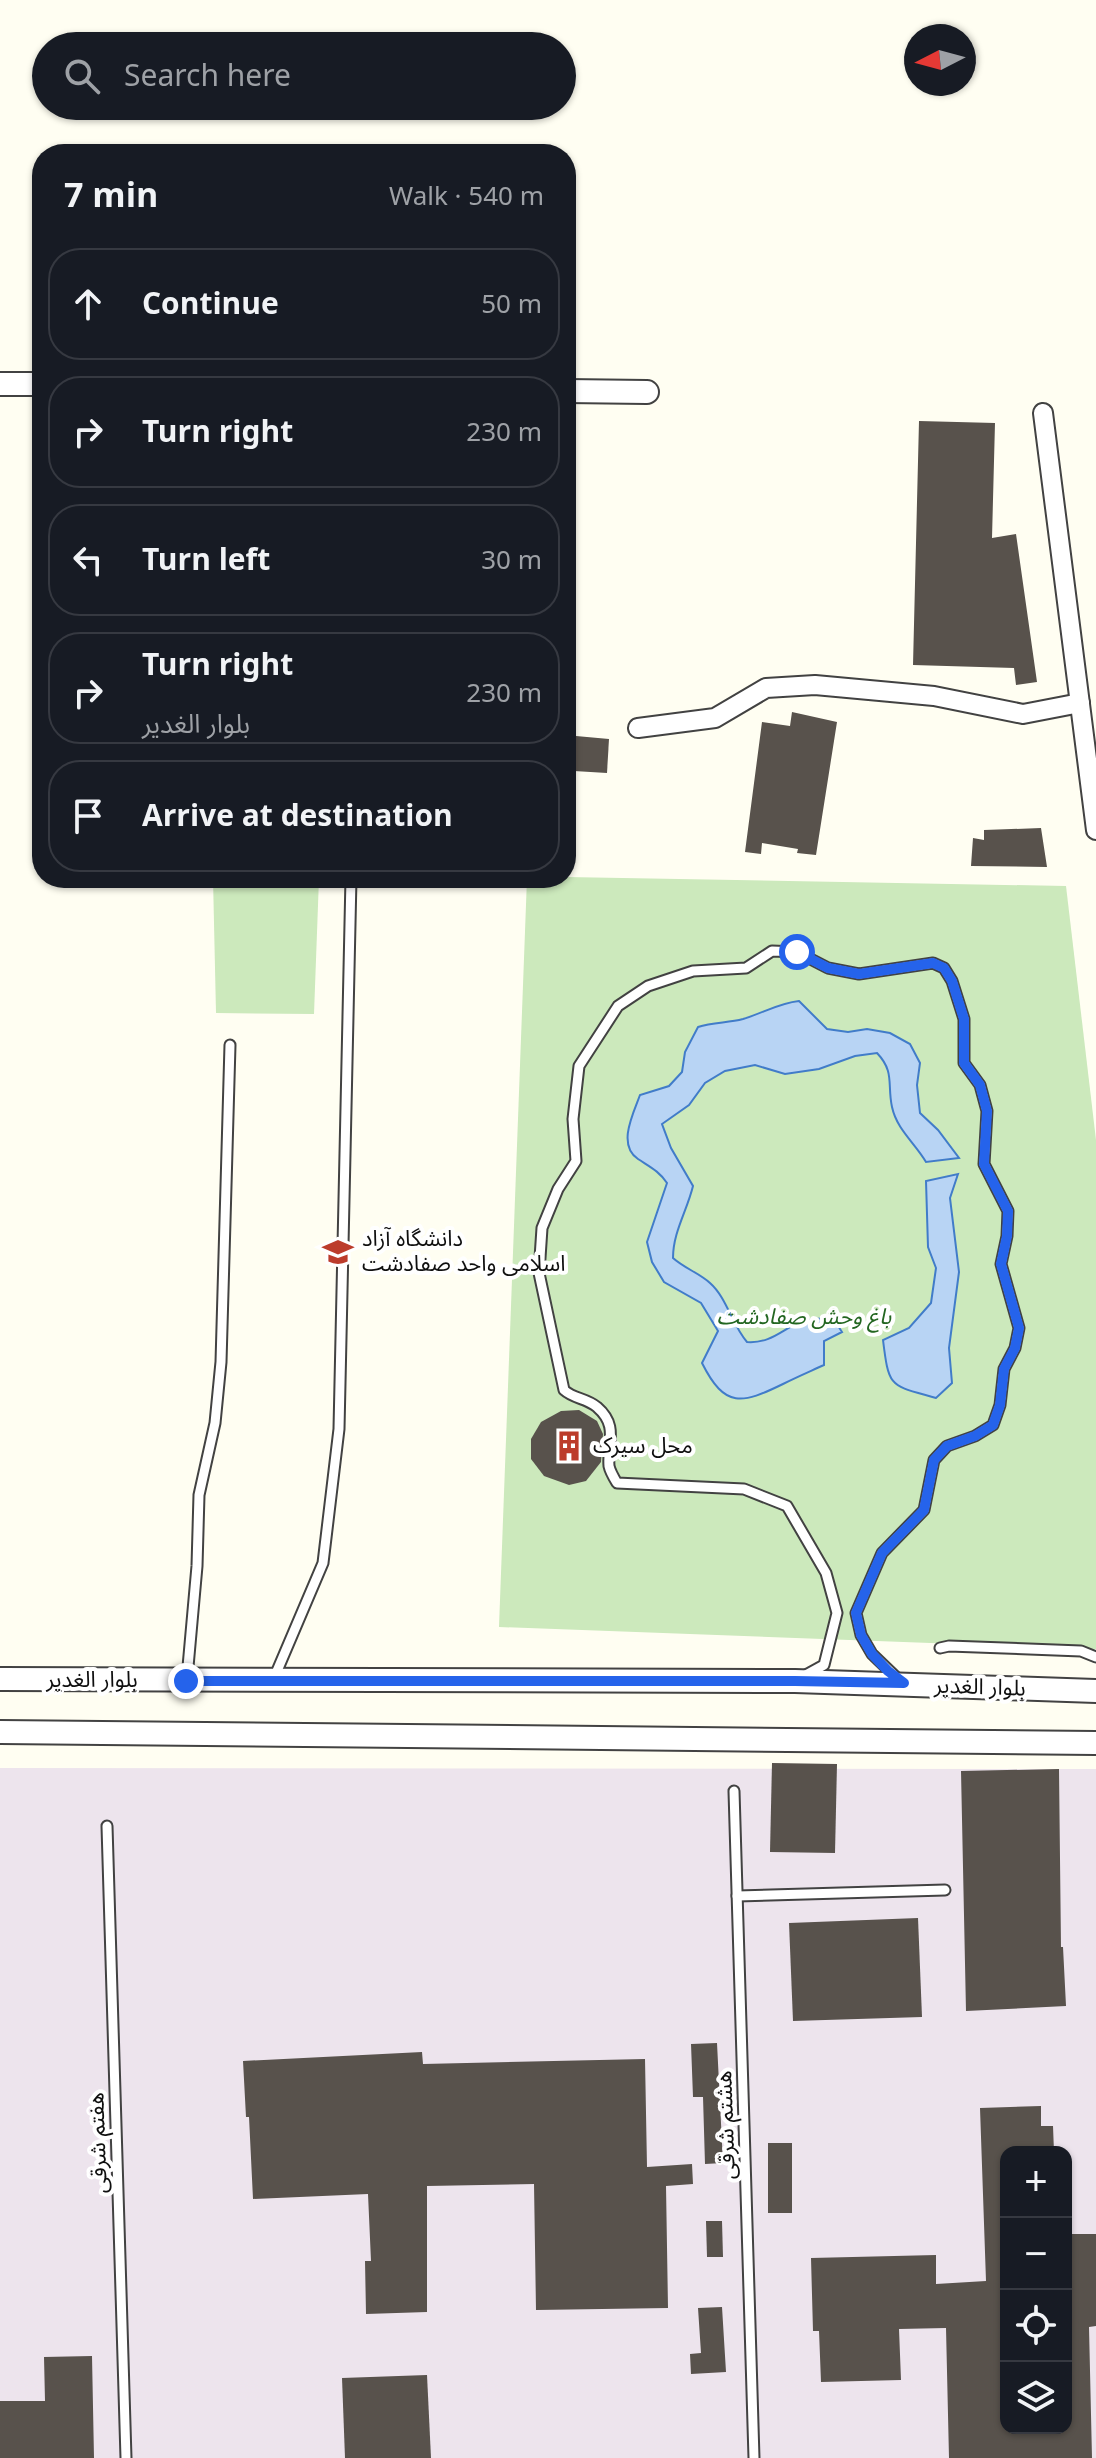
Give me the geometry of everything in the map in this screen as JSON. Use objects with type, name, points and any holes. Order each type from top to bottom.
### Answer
[{"type":"street","points":[[0,384],[32,384]]},
{"type":"street","points":[[576,391],[647,392]]},
{"type":"street","points":[[1043,413],[1096,830]]},
{"type":"street","points":[[638,728],[715,718],[766,688],[815,685],[934,696],[1023,714],[1080,703]]},
{"type":"street","name":"بلوار الغدیر","points":[[0,1679],[795,1681],[1096,1691]]},
{"type":"street","points":[[0,1732],[1096,1743]]},
{"type":"lane","points":[[273,1681],[323,1563],[339,1429],[351,888]]},
{"type":"lane","points":[[795,1681],[824,1665],[837,1613],[826,1573],[787,1506],[744,1489],[617,1483],[609,1468],[612,1445],[610,1428],[599,1408],[586,1400],[572,1397],[564,1390],[539,1273],[542,1228],[558,1189],[576,1161],[573,1119],[579,1066],[618,1006],[648,986],[693,971],[746,968],[772,951],[797,952],[828,968],[859,974],[933,963],[944,968],[952,981],[964,1019],[964,1063],[980,1085],[987,1111],[984,1164],[1008,1211],[1001,1264],[1019,1328],[1015,1348],[1004,1369],[1000,1405],[993,1425],[975,1436],[947,1446],[934,1460],[924,1510],[882,1553],[856,1613],[861,1635],[872,1654],[904,1683]]},
{"type":"lane","points":[[186,1681],[197,1566],[199,1495],[215,1423],[221,1362],[230,1045]]},
{"type":"lane","points":[[940,1648],[1081,1651],[1096,1657]]},
{"type":"lane","name":"هشتم شرقی","points":[[734,1791],[754,2458]]},
{"type":"lane","name":"هفتم شرقی","points":[[107,1826],[126,2458]]},
{"type":"lane","points":[[737,1896],[945,1890]]},
{"type":"shaded area","points":[[0,1768],[1096,1769],[1096,2458],[0,2458]]},
{"type":"green space","name":"باغ وحش صفادشت","points":[[576,877],[1066,886],[1096,1140],[1096,1649],[499,1627],[527,888],[576,888]]},
{"type":"green space","points":[[213,888],[319,888],[314,1014],[216,1013]]},
{"type":"water","points":[[799,1001],[827,1029],[848,1032],[867,1029],[890,1033],[910,1044],[920,1063],[917,1085],[920,1113],[938,1130],[959,1158],[926,1162],[894,1115],[888,1072],[877,1053],[855,1056],[819,1069],[785,1074],[755,1065],[725,1071],[705,1083],[689,1105],[662,1124],[671,1148],[693,1186],[678,1230],[673,1258],[716,1289],[747,1342],[765,1340],[799,1322],[813,1319],[833,1318],[842,1332],[824,1341],[824,1365],[756,1396],[736,1398],[719,1388],[702,1363],[718,1331],[701,1303],[664,1282],[652,1262],[647,1242],[667,1183],[632,1153],[628,1146],[628,1129],[640,1095],[669,1086],[682,1072],[685,1052],[698,1027],[743,1019]]},
{"type":"water","points":[[958,1174],[950,1198],[959,1272],[949,1348],[952,1383],[936,1398],[894,1382],[887,1368],[883,1340],[909,1328],[931,1303],[936,1268],[928,1247],[926,1181]]},
{"type":"building","points":[[919,421],[995,423],[992,538],[1016,534],[1037,682],[1016,685],[1014,668],[913,665]]},
{"type":"building","points":[[792,712],[837,722],[816,855],[762,843],[761,854],[745,852],[762,722],[790,726]]},
{"type":"building","points":[[576,736],[609,739],[607,773],[576,771]]},
{"type":"building","points":[[1041,828],[1047,867],[971,866],[973,838],[984,840],[984,830]]},
{"type":"building","name":"محل سیرک","points":[[579,1410],[597,1421],[603,1434],[601,1462],[586,1481],[569,1485],[544,1476],[531,1459],[531,1439],[541,1422],[561,1411]]},
{"type":"building","points":[[772,1763],[837,1764],[835,1853],[770,1852]]},
{"type":"building","points":[[1059,1769],[1061,1947],[1066,2006],[966,2011],[961,1771]]},
{"type":"building","points":[[918,1918],[922,2017],[793,2021],[789,1923]]},
{"type":"building","points":[[717,2043],[723,2163],[705,2164],[703,2097],[693,2097],[691,2044]]},
{"type":"building","points":[[422,2052],[423,2064],[645,2059],[647,2167],[692,2164],[693,2184],[666,2186],[668,2308],[536,2310],[534,2184],[427,2186],[427,2312],[366,2314],[365,2261],[371,2261],[368,2194],[253,2199],[243,2061]]},
{"type":"building","points":[[1041,2106],[1041,2126],[1053,2126],[1054,2146],[1000,2146],[1000,2434],[1072,2434],[1072,2234],[1096,2234],[1096,2326],[1089,2327],[1092,2458],[949,2458],[946,2328],[899,2329],[901,2380],[821,2382],[819,2331],[813,2331],[811,2258],[936,2255],[936,2284],[986,2281],[980,2108]]},
{"type":"building","points":[[768,2143],[792,2143],[792,2213],[768,2213]]},
{"type":"building","points":[[706,2221],[722,2221],[723,2257],[707,2257]]},
{"type":"building","points":[[722,2307],[726,2372],[691,2374],[690,2354],[701,2353],[698,2308]]},
{"type":"building","points":[[92,2356],[94,2458],[0,2458],[0,2401],[45,2401],[44,2357]]},
{"type":"building","points":[[427,2375],[431,2458],[345,2458],[342,2378]]},
{"type":"place","name":"دانشگاه آزاد اسلامی واحد صفادشت","points":[[338,1252]]},
{"type":"place","name":"محل سیرک","points":[[569,1446]]},
{"type":"route","points":[[186,1681],[904,1683],[872,1654],[861,1635],[856,1613],[882,1553],[924,1510],[934,1460],[947,1446],[975,1436],[993,1425],[1000,1405],[1004,1369],[1015,1348],[1019,1328],[1001,1264],[1008,1211],[984,1164],[987,1111],[980,1085],[964,1063],[964,1019],[952,981],[944,968],[933,963],[859,974],[828,968],[797,952]]}]
